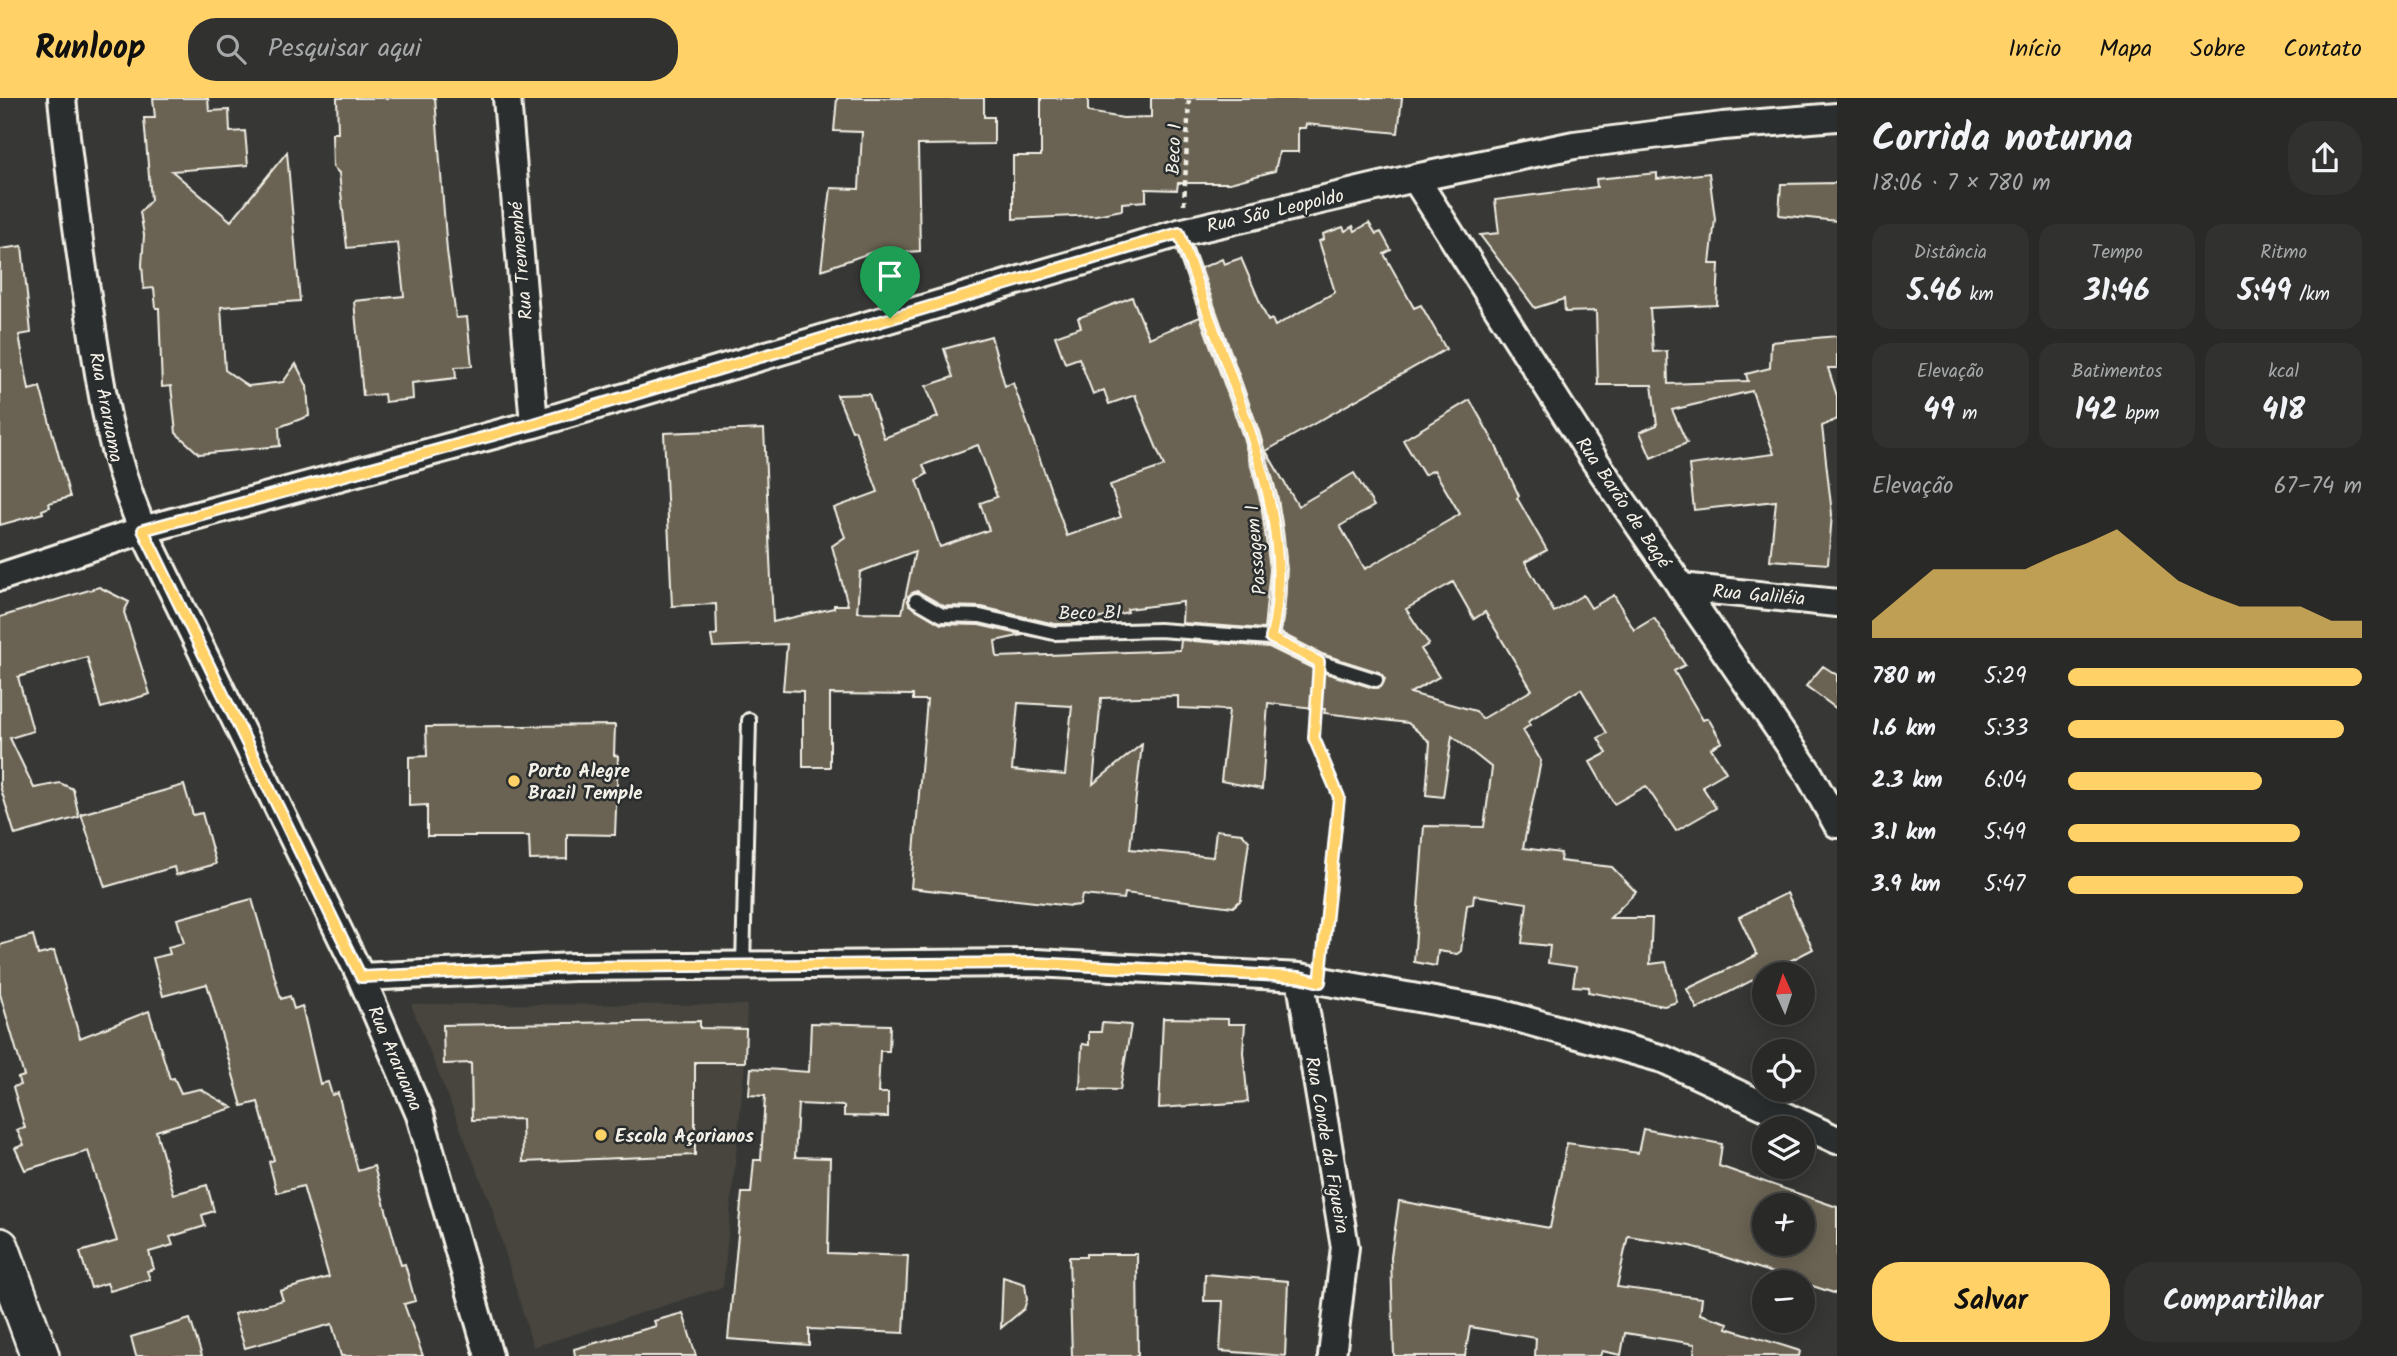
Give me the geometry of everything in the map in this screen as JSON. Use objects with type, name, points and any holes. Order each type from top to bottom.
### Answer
[{"type":"street","name":"Rua Araruama","points":[[62,98],[71,191],[106,424],[123,482],[143,530],[361,977],[420,1115],[489,1356]]},
{"type":"street","name":"Rua Tremembé","points":[[507,98],[534,424]]},
{"type":"street","name":"Rua São Leopoldo","points":[[0,578],[143,530],[534,424],[1179,233],[1415,178],[1574,145],[1723,126],[1837,117]]},
{"type":"street","name":"Rua Barão de Bagé","points":[[1415,178],[1595,461],[1808,772],[1837,824]]},
{"type":"street","name":"Rua Galiléia","points":[[1681,587],[1837,603]]},
{"type":"street","points":[[361,977],[574,967],[1036,963],[1310,979],[1496,1012],[1663,1059],[1837,1140]]},
{"type":"street","name":"Rua Conde da Figueira","points":[[1310,979],[1345,1247],[1332,1356]]},
{"type":"street","points":[[0,1247],[40,1356]]},
{"type":"lane","name":"Passagem 1","points":[[1179,233],[1260,458],[1272,506],[1279,605],[1271,638]]},
{"type":"lane","name":"Beco B1","points":[[916,600],[942,615],[980,616],[1054,633],[1159,630],[1271,638]]},
{"type":"lane","points":[[1271,638],[1319,662],[1376,680]]},
{"type":"lane","points":[[743,966],[748,720]]},
{"type":"path","name":"Beco 1","points":[[1185,200],[1189,98]]},
{"type":"path","points":[[1310,979],[1339,797],[1314,738],[1319,662]]},
{"type":"shaded area","name":"Escola Açorianos","points":[[411,1004],[747,1005],[745,1062],[723,1287],[533,1347],[492,1208]]},
{"type":"building","points":[[153,98],[208,98],[209,111],[229,110],[230,132],[245,131],[248,165],[172,171],[231,221],[287,152],[300,301],[221,307],[225,370],[248,386],[283,382],[296,364],[307,386],[309,416],[279,427],[280,446],[199,454],[176,433],[171,386],[162,387],[159,308],[156,308],[154,288],[144,289],[142,265],[144,235],[140,212],[151,200],[144,118],[155,118]]},
{"type":"building","points":[[337,98],[435,98],[447,251],[456,318],[467,317],[472,366],[455,367],[456,378],[412,383],[413,399],[385,402],[384,394],[363,396],[354,301],[404,296],[398,243],[347,248],[339,173],[333,167],[332,133],[338,133]]},
{"type":"building","points":[[837,98],[984,98],[984,117],[994,117],[994,144],[918,145],[920,251],[907,252],[909,273],[886,279],[875,251],[821,270],[831,188],[859,189],[862,132],[834,131]]},
{"type":"building","points":[[1041,98],[1088,98],[1088,112],[1123,118],[1151,117],[1151,98],[1402,98],[1398,133],[1306,124],[1305,128],[1298,128],[1298,152],[1279,152],[1275,171],[1230,183],[1178,183],[1177,190],[1146,189],[1146,201],[1122,203],[1122,210],[1096,215],[1013,219],[1013,156],[1041,156]]},
{"type":"building","points":[[1657,173],[1657,179],[1709,173],[1715,219],[1710,264],[1719,264],[1717,305],[1650,308],[1653,352],[1667,351],[1668,384],[1748,381],[1746,374],[1770,368],[1771,342],[1837,336],[1837,368],[1828,368],[1837,396],[1837,419],[1822,426],[1832,514],[1828,564],[1770,560],[1776,501],[1694,510],[1689,465],[1774,454],[1752,391],[1672,410],[1687,443],[1651,458],[1640,432],[1657,425],[1652,385],[1598,385],[1596,311],[1565,312],[1564,299],[1535,308],[1480,235],[1499,233],[1495,200],[1597,187],[1596,179]]},
{"type":"building","points":[[1837,183],[1837,221],[1779,215],[1781,184]]},
{"type":"building","points":[[1369,223],[1376,234],[1381,232],[1391,250],[1384,254],[1414,308],[1421,305],[1446,349],[1266,451],[1298,506],[1354,473],[1374,506],[1340,526],[1365,569],[1460,514],[1434,470],[1424,475],[1403,440],[1470,400],[1495,444],[1519,496],[1517,498],[1547,550],[1525,562],[1554,612],[1583,595],[1591,608],[1614,595],[1634,630],[1654,618],[1685,665],[1674,671],[1703,720],[1708,718],[1722,742],[1711,748],[1726,772],[1702,786],[1716,808],[1676,831],[1646,786],[1614,804],[1590,762],[1607,753],[1598,738],[1607,733],[1581,689],[1528,721],[1530,725],[1523,730],[1541,761],[1523,848],[1561,853],[1560,861],[1612,867],[1636,892],[1610,918],[1652,918],[1650,964],[1666,962],[1677,1002],[1664,1006],[1588,992],[1589,987],[1573,986],[1576,967],[1548,963],[1550,946],[1522,943],[1527,903],[1474,895],[1473,904],[1467,905],[1461,951],[1457,954],[1438,951],[1436,966],[1414,962],[1424,826],[1484,827],[1492,768],[1452,736],[1443,797],[1426,795],[1430,742],[1408,723],[1324,713],[1325,709],[1268,703],[1262,789],[1221,781],[1229,710],[1178,708],[1178,696],[1101,698],[1093,784],[1142,744],[1130,849],[1213,857],[1216,830],[1242,833],[1249,841],[1241,900],[1233,907],[1125,893],[1124,899],[1082,895],[1080,905],[1071,906],[911,888],[927,700],[913,700],[913,695],[830,694],[830,767],[803,767],[803,691],[783,690],[787,644],[713,647],[711,636],[717,634],[716,604],[672,606],[664,433],[764,429],[773,622],[834,608],[834,605],[848,605],[832,546],[845,537],[834,508],[878,492],[855,430],[852,431],[837,395],[869,394],[884,438],[938,417],[926,386],[953,377],[944,349],[991,336],[1005,386],[1013,383],[1067,536],[1121,517],[1110,485],[1164,466],[1135,395],[1109,404],[1104,390],[1093,394],[1079,358],[1065,363],[1055,336],[1081,327],[1078,318],[1132,297],[1149,338],[1200,317],[1243,437],[1261,503],[1270,569],[1264,629],[1182,623],[1183,602],[1127,609],[1128,612],[1074,624],[1055,624],[982,607],[944,606],[917,591],[908,596],[909,605],[941,624],[979,625],[1023,635],[995,641],[997,657],[1180,650],[1181,640],[1269,647],[1316,670],[1373,688],[1381,687],[1385,679],[1379,672],[1322,654],[1281,633],[1287,569],[1278,499],[1259,431],[1201,268],[1222,259],[1224,264],[1241,258],[1268,321],[1272,319],[1275,326],[1335,292],[1319,241],[1324,239],[1323,234],[1343,227],[1345,231],[1353,226],[1355,231]],"holes":[[[978,445],[997,497],[980,503],[989,530],[940,547],[917,480],[927,474],[923,465]],[[915,551],[902,613],[857,612],[860,572]],[[1453,582],[1474,619],[1485,612],[1532,690],[1482,719],[1476,711],[1410,693],[1439,677],[1421,649],[1429,644],[1406,609]],[[1018,703],[1072,706],[1065,775],[1012,770]]]},
{"type":"building","points":[[22,246],[31,333],[19,335],[29,390],[40,387],[70,497],[49,503],[50,507],[42,510],[43,513],[0,525],[0,249]]},
{"type":"building","points":[[99,587],[129,602],[124,612],[150,694],[101,708],[87,657],[18,677],[33,731],[10,738],[34,788],[60,783],[73,789],[79,817],[15,835],[0,786],[0,617]]},
{"type":"building","points":[[1823,666],[1837,675],[1837,709],[1806,686]]},
{"type":"building","name":"Porto Alegre Brazil Temple","points":[[615,725],[614,755],[618,756],[615,835],[567,834],[567,859],[530,860],[529,836],[427,836],[427,805],[409,806],[409,757],[427,756],[426,727]]},
{"type":"building","points":[[184,785],[193,815],[202,813],[216,864],[176,875],[174,867],[105,887],[81,814]]},
{"type":"building","points":[[1787,893],[1813,949],[1788,962],[1752,962],[1752,981],[1697,1009],[1687,989],[1757,955],[1739,917]]},
{"type":"building","points":[[252,899],[281,999],[290,996],[294,1009],[302,1006],[320,1084],[328,1082],[332,1095],[338,1093],[358,1171],[374,1166],[401,1265],[405,1264],[415,1301],[404,1304],[423,1356],[341,1356],[332,1324],[245,1348],[234,1314],[283,1300],[280,1291],[329,1277],[303,1186],[277,1193],[269,1162],[274,1160],[258,1102],[242,1106],[207,984],[163,996],[153,958],[170,954],[168,947],[184,943],[177,919]]},
{"type":"building","points":[[33,935],[38,955],[54,951],[80,1038],[149,1011],[170,1079],[174,1078],[181,1093],[200,1089],[233,1108],[156,1131],[174,1194],[207,1185],[214,1211],[202,1215],[205,1226],[170,1237],[173,1245],[149,1252],[154,1269],[147,1271],[150,1279],[110,1291],[107,1283],[91,1288],[80,1252],[117,1241],[88,1151],[25,1170],[15,1148],[24,1145],[17,1130],[25,1128],[13,1087],[20,1085],[18,1078],[24,1076],[0,994],[0,945]]},
{"type":"building","points":[[1163,1018],[1228,1019],[1228,1024],[1245,1024],[1243,1052],[1248,1102],[1159,1108]]},
{"type":"building","points":[[700,1021],[700,1028],[746,1029],[745,1062],[695,1062],[695,1155],[523,1162],[522,1119],[472,1120],[471,1063],[444,1064],[443,1025]]},
{"type":"building","points":[[811,1023],[890,1025],[889,1051],[880,1051],[878,1093],[888,1093],[888,1117],[844,1116],[844,1106],[798,1104],[795,1157],[830,1158],[828,1253],[908,1256],[904,1333],[809,1329],[809,1345],[728,1339],[742,1193],[751,1193],[754,1160],[761,1160],[765,1096],[749,1095],[751,1068],[809,1072]]},
{"type":"building","points":[[1102,1023],[1131,1025],[1120,1090],[1080,1089],[1082,1044],[1089,1045],[1089,1032],[1101,1032]]},
{"type":"building","points":[[1643,1129],[1722,1144],[1719,1166],[1797,1193],[1752,1193],[1752,1256],[1815,1256],[1815,1199],[1837,1207],[1837,1294],[1815,1287],[1815,1270],[1764,1270],[1691,1246],[1628,1236],[1617,1287],[1702,1298],[1700,1314],[1728,1323],[1727,1328],[1800,1351],[1799,1356],[1694,1356],[1695,1344],[1625,1333],[1621,1355],[1602,1351],[1600,1356],[1535,1356],[1536,1338],[1470,1327],[1465,1356],[1394,1356],[1391,1257],[1399,1201],[1550,1228],[1567,1143],[1638,1153]]},
{"type":"building","points":[[1086,1254],[1137,1254],[1138,1356],[1072,1356],[1069,1257],[1086,1257]]},
{"type":"building","points":[[1205,1274],[1288,1281],[1285,1356],[1220,1351],[1223,1301],[1204,1301]]},
{"type":"building","points":[[1003,1277],[1025,1284],[1027,1300],[1024,1309],[1001,1328]]},
{"type":"building","points":[[683,1313],[696,1356],[575,1356],[574,1349],[656,1326],[654,1321]]},
{"type":"building","points":[[190,1319],[202,1356],[136,1356],[131,1337]]},
{"type":"place","name":"Porto Alegre Brazil Temple","points":[[514,781]]},
{"type":"place","name":"Escola Açorianos","points":[[601,1135]]},
{"type":"route","points":[[1179,233],[1260,458],[1272,506],[1279,605],[1271,638],[1319,662],[1314,738],[1339,797],[1320,982],[1300,977],[1036,963],[574,967],[361,977],[143,530],[534,424],[890,318],[1179,233]]}]
